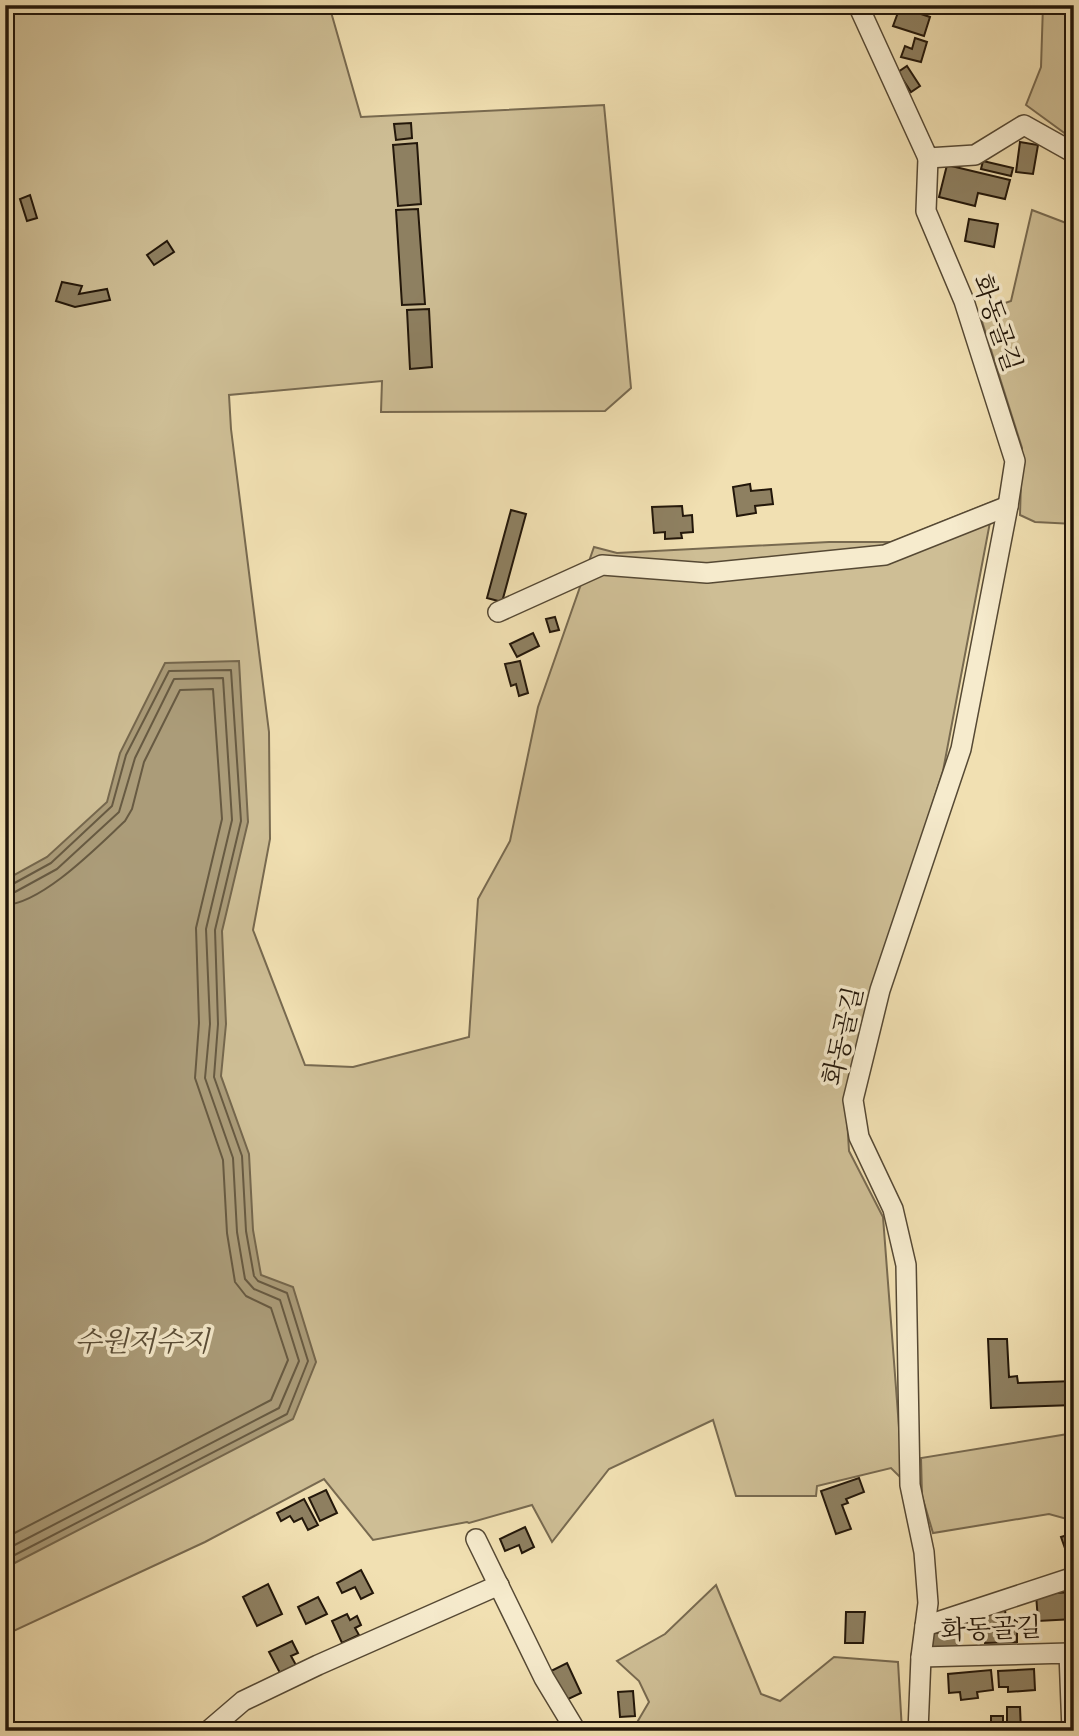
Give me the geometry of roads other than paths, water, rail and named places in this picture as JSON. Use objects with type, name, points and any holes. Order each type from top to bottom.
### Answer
[{"type":"street","points":[[859,5],[928,158],[975,155],[1024,125],[1074,153]]},
{"type":"street","name":"화동골길","points":[[918,1731],[921,1657],[928,1603],[924,1552],[910,1485],[906,1265],[893,1209],[859,1137],[853,1100],[880,990],[961,749],[1015,461],[964,301],[926,211],[928,158]]},
{"type":"street","points":[[498,612],[602,565],[707,573],[886,555],[1008,506]]},
{"type":"street","points":[[476,1539],[544,1678],[576,1731]]},
{"type":"street","name":"화동골길","points":[[925,1626],[1074,1577]]},
{"type":"street","points":[[208,1731],[243,1701],[499,1585]]},
{"type":"street","name":"화동골길","points":[[921,1657],[1069,1653],[1072,1731]]},
{"type":"water","name":"수원저수지","points":[[239,661],[248,822],[222,931],[226,1024],[221,1076],[249,1154],[253,1230],[261,1275],[293,1287],[316,1362],[293,1419],[5,1568],[5,880],[47,857],[107,802],[120,753],[165,663]]}]
